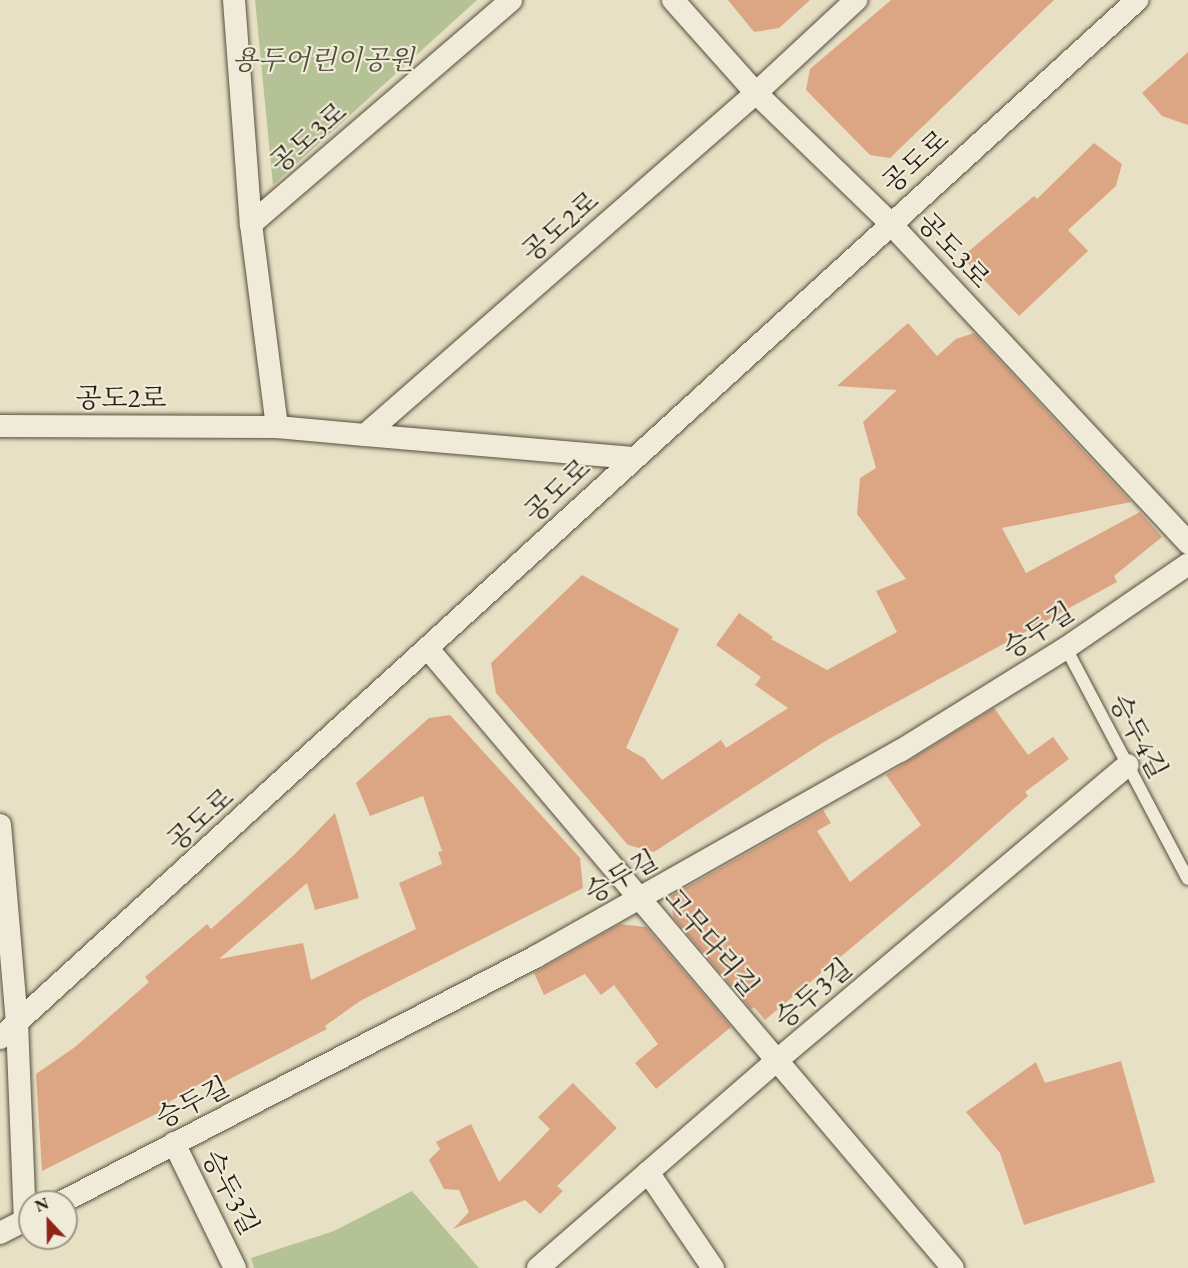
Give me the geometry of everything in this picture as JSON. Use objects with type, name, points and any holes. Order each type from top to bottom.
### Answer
[{"type":"street","points":[[234,0],[251,224],[277,427]]},
{"type":"street","name":"공도3로","points":[[251,224],[512,0]]},
{"type":"street","name":"공도3로","points":[[673,0],[756,93],[889,222],[1188,543]]},
{"type":"street","name":"공도2로","points":[[0,426],[277,427],[365,435],[756,93],[856,0]]},
{"type":"street","name":"공도로","points":[[0,1038],[429,650],[889,222],[1137,0]]},
{"type":"street","points":[[365,435],[633,458]]},
{"type":"street","name":"승두길","points":[[78,1194],[537,956],[900,751],[1066,648],[1188,564]]},
{"type":"street","name":"고무다리길","points":[[429,650],[775,1062],[953,1268]]},
{"type":"street","name":"승두3길","points":[[538,1268],[775,1062],[1128,765]]},
{"type":"street","points":[[0,825],[17,1023],[25,1190]]},
{"type":"street","name":"승두3길","points":[[174,1143],[235,1268]]},
{"type":"street","points":[[648,1172],[713,1268]]},
{"type":"street","points":[[0,1233],[18,1224]]},
{"type":"lane","name":"승두4길","points":[[1066,648],[1188,879]]},
{"type":"green space","name":"용두어린이공원","points":[[255,0],[477,0],[273,185]]},
{"type":"green space","points":[[412,1191],[479,1268],[254,1268],[251,1258],[334,1231]]},
{"type":"building","points":[[728,0],[810,0],[779,28],[754,32]]},
{"type":"building","points":[[891,0],[1054,0],[890,158],[870,155],[806,90],[810,69]]},
{"type":"building","points":[[1188,52],[1188,125],[1162,116],[1142,93]]},
{"type":"building","points":[[1094,143],[1122,164],[1116,186],[1068,230],[1088,251],[1019,316],[962,257],[1034,196],[1037,199]]},
{"type":"building","points":[[908,323],[937,356],[956,339],[974,333],[1131,502],[1002,528],[1026,573],[1140,512],[1162,537],[1114,576],[1117,582],[827,740],[654,852],[628,845],[496,693],[491,663],[582,575],[679,629],[626,748],[644,758],[662,780],[721,740],[726,748],[788,708],[755,685],[761,677],[716,645],[739,613],[773,637],[771,639],[827,670],[897,632],[876,591],[906,579],[857,514],[860,478],[876,468],[863,422],[897,390],[837,386]]},
{"type":"building","points":[[994,708],[1028,755],[1053,737],[1069,759],[1025,792],[1028,796],[949,866],[765,1020],[754,1007],[751,1009],[673,917],[671,896],[823,810],[831,823],[817,831],[850,882],[921,825],[886,775]]},
{"type":"building","points":[[450,715],[580,858],[583,888],[360,1001],[325,1026],[327,1029],[222,1083],[218,1073],[169,1102],[172,1106],[42,1171],[36,1074],[75,1047],[149,982],[145,977],[207,924],[211,929],[294,855],[335,813],[359,898],[315,910],[307,883],[219,959],[303,943],[311,980],[416,929],[399,883],[442,864],[438,852],[442,851],[423,796],[370,816],[356,783],[429,718]]},
{"type":"building","points":[[620,924],[646,927],[731,1027],[656,1089],[635,1063],[658,1044],[614,985],[601,995],[585,974],[544,995],[534,973]]},
{"type":"building","points":[[1121,1061],[1155,1182],[1024,1225],[1000,1153],[966,1112],[1036,1062],[1045,1083]]},
{"type":"building","points":[[573,1083],[617,1128],[557,1186],[563,1191],[540,1214],[525,1200],[453,1229],[469,1212],[459,1190],[444,1189],[429,1160],[440,1149],[436,1142],[471,1124],[499,1182],[550,1129],[538,1117]]}]
